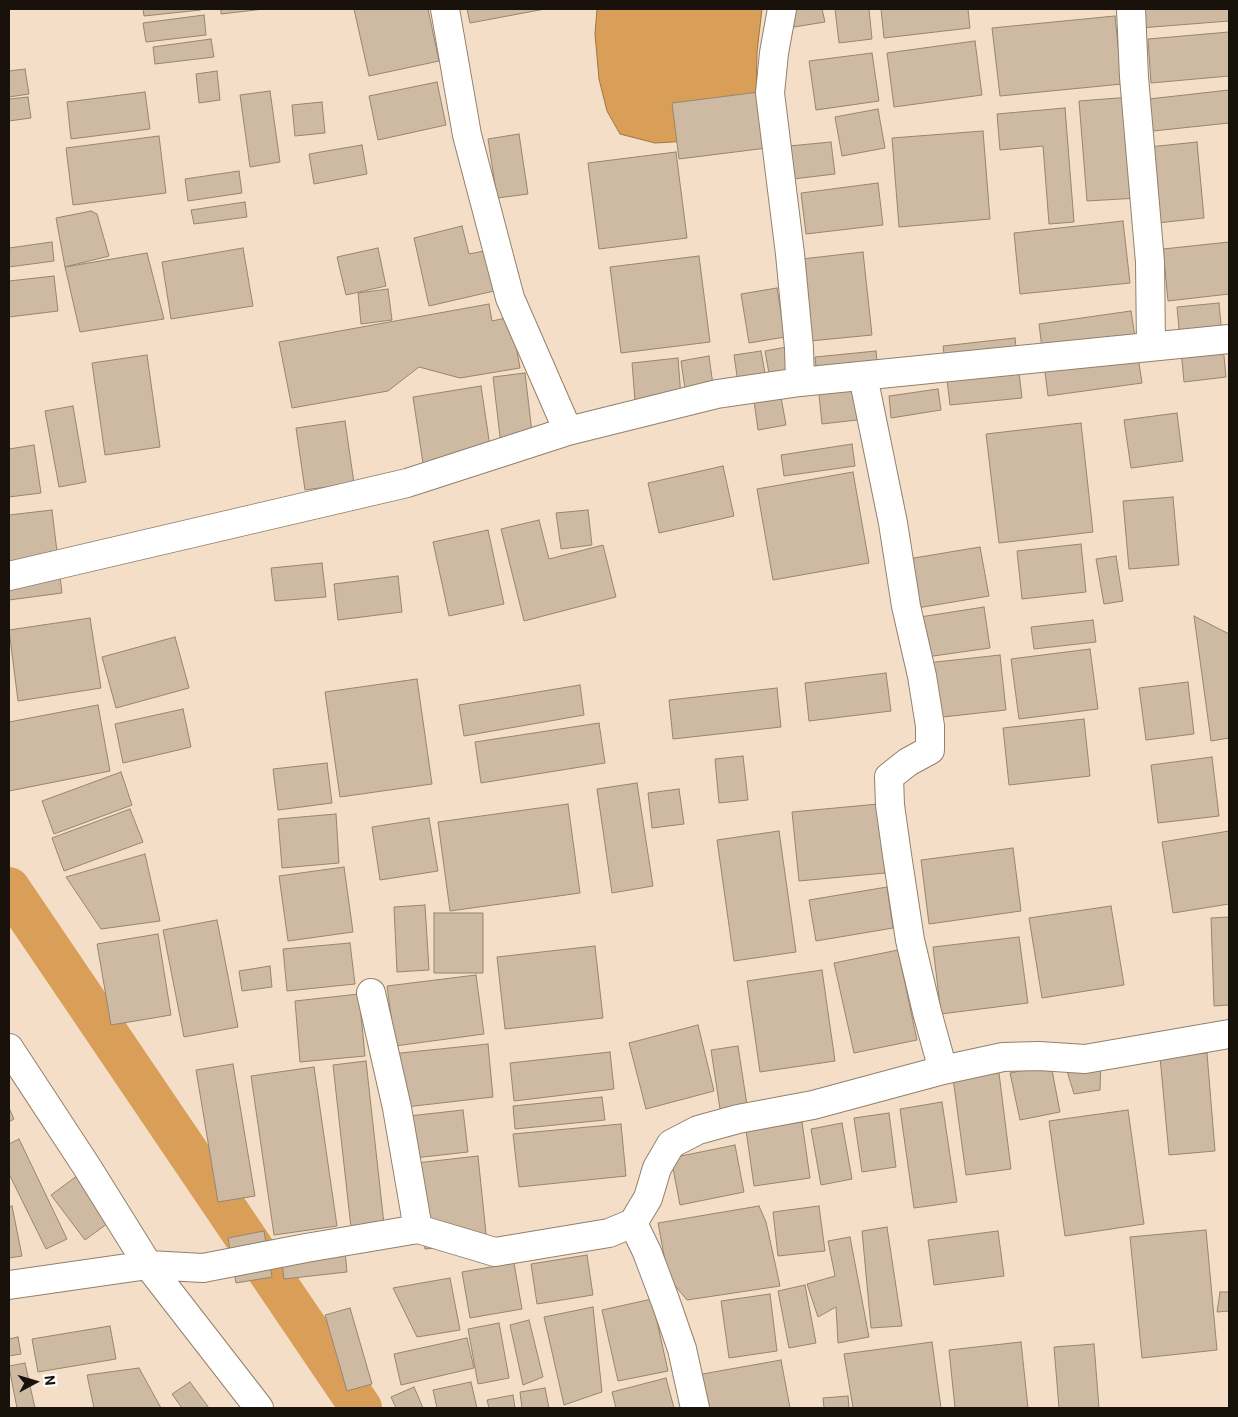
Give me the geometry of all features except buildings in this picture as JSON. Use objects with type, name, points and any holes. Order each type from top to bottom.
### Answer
[{"type":"street","points":[[445,9],[467,135],[510,298],[568,431]]},
{"type":"street","points":[[782,9],[774,53],[770,93],[791,263],[800,382]]},
{"type":"street","points":[[1132,9],[1135,86],[1150,262],[1151,346]]},
{"type":"street","points":[[9,576],[407,483],[568,431],[717,394],[800,382],[1229,339]]},
{"type":"street","points":[[863,376],[893,523],[906,606],[922,676],[930,726],[930,750],[908,762],[889,777],[894,830],[910,940],[943,1070]]},
{"type":"street","points":[[371,992],[397,1108],[418,1229]]},
{"type":"street","points":[[9,1286],[148,1265],[203,1268],[418,1229],[496,1252],[609,1232],[633,1223],[648,1198],[657,1168],[671,1144],[698,1130],[738,1119],[813,1105],[943,1070],[1003,1058],[1039,1056],[1085,1059],[1229,1034]]},
{"type":"street","points":[[9,1048],[88,1167],[148,1265],[259,1408]]},
{"type":"street","points":[[633,1223],[648,1252],[682,1350],[695,1408]]},
{"type":"shaded area","points":[[597,9],[762,9],[757,52],[756,101],[689,141],[655,143],[620,134],[607,111],[599,79],[595,34]]},
{"type":"waterway","points":[[9,888],[361,1408]]}]
